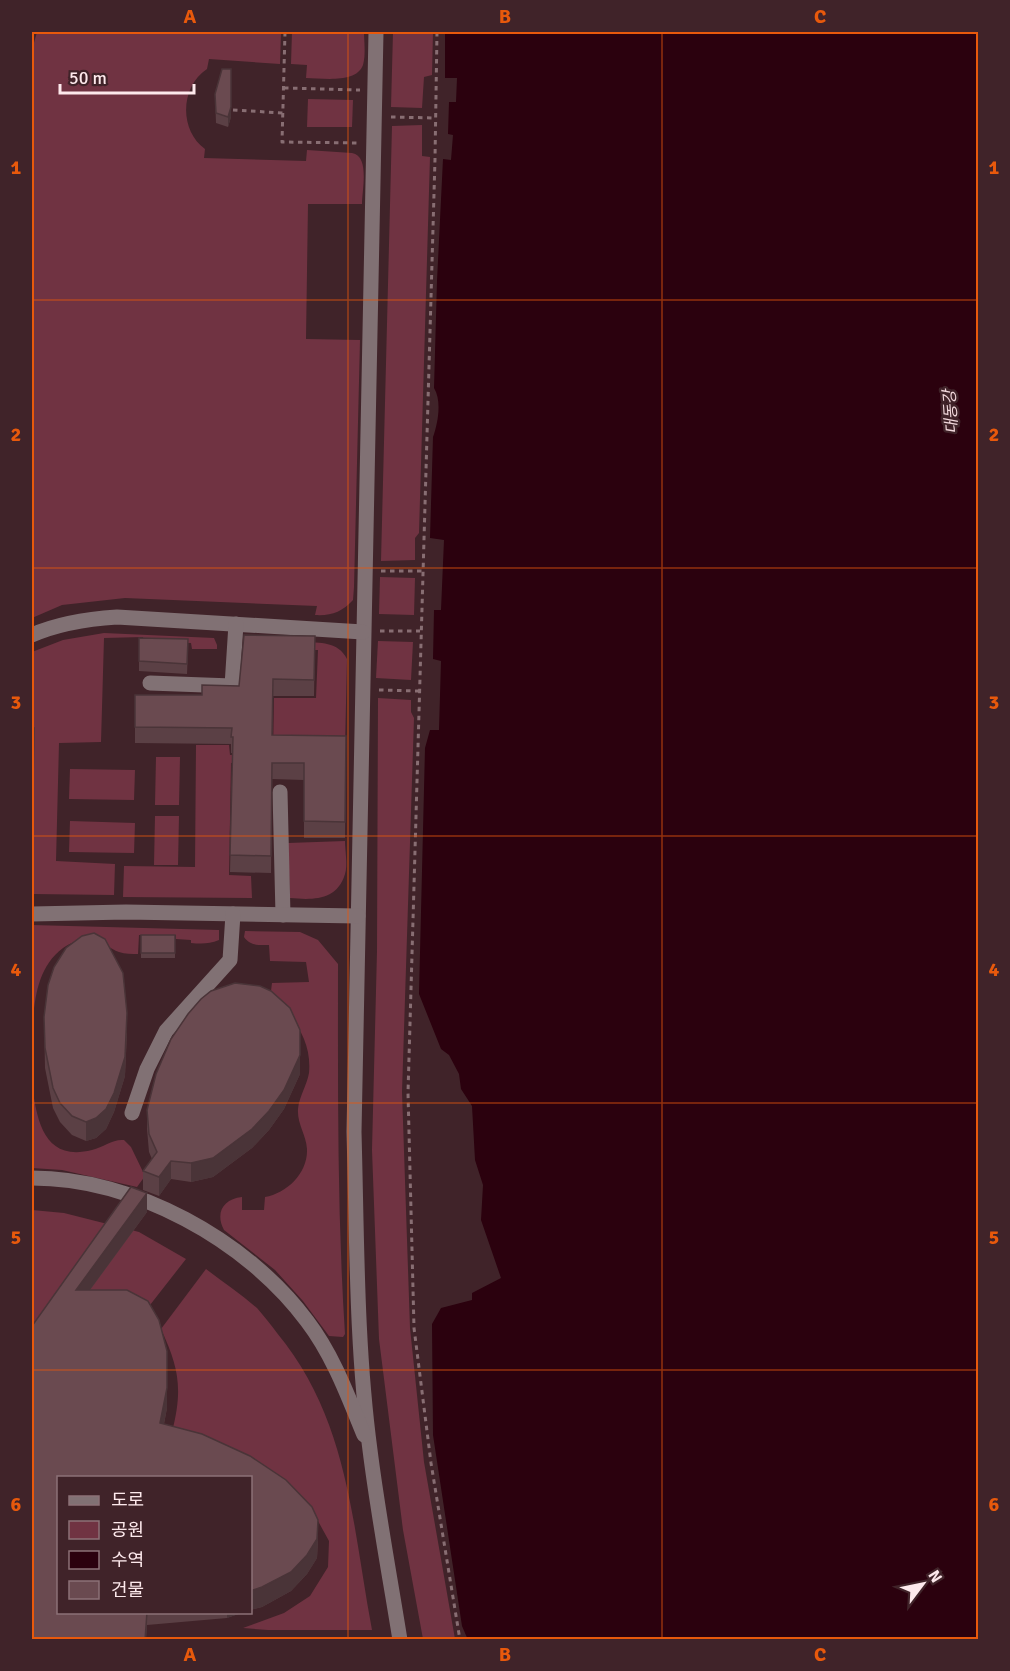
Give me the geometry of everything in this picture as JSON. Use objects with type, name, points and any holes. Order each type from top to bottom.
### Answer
[{"type":"street","points":[[376,32],[354,1132],[358,1290],[370,1449],[400,1640]]},
{"type":"street","points":[[32,635],[72,622],[117,617],[363,632]]},
{"type":"street","points":[[150,683],[232,686],[236,624]]},
{"type":"street","points":[[280,792],[283,915]]},
{"type":"street","points":[[32,914],[126,912],[358,916]]},
{"type":"street","points":[[132,1113],[147,1069],[166,1031],[230,960],[233,914]]},
{"type":"street","points":[[32,1178],[69,1181],[105,1189],[160,1206],[219,1239],[246,1258],[287,1297],[319,1338],[342,1382],[370,1449]]},
{"type":"path","points":[[285,32],[282,142],[374,144]]},
{"type":"path","points":[[437,32],[408,1093],[414,1328],[430,1463],[460,1640]]},
{"type":"path","points":[[284,88],[375,90]]},
{"type":"path","points":[[233,110],[283,113]]},
{"type":"path","points":[[392,117],[435,118]]},
{"type":"path","points":[[382,571],[423,572]]},
{"type":"path","points":[[381,630],[420,631]]},
{"type":"path","points":[[378,690],[419,691]]},
{"type":"green space","points":[[37,32],[281,32],[280,64],[209,59],[207,69],[192,86],[186,109],[187,120],[197,141],[205,149],[204,158],[306,161],[307,150],[352,153],[358,155],[361,160],[364,174],[362,204],[308,204],[306,339],[360,340],[354,587],[353,600],[345,608],[331,614],[315,615],[317,606],[125,598],[62,605],[32,618],[32,50]]},
{"type":"green space","points":[[292,32],[364,32],[363,65],[353,75],[338,79],[306,78],[307,65],[291,64]]},
{"type":"green space","points":[[393,32],[433,32],[432,75],[424,77],[422,108],[391,107]]},
{"type":"green space","points":[[308,99],[353,100],[352,127],[307,127]]},
{"type":"green space","points":[[422,125],[422,156],[430,157],[419,533],[415,538],[415,560],[381,561],[392,126]]},
{"type":"green space","points":[[380,577],[415,578],[414,615],[379,614]]},
{"type":"green space","points":[[104,633],[214,638],[217,649],[192,649],[191,643],[144,642],[143,637],[104,638],[101,742],[59,743],[56,861],[115,864],[114,895],[32,894],[32,652],[63,640]]},
{"type":"green space","points":[[378,641],[413,642],[411,680],[376,678]]},
{"type":"green space","points":[[303,642],[334,646],[347,659],[345,748],[282,763],[231,763],[229,875],[251,876],[252,898],[123,897],[124,866],[195,867],[196,745],[229,745],[230,755],[273,756],[274,698],[316,698],[318,650],[303,650]]},
{"type":"green space","points":[[378,698],[411,700],[411,712],[414,718],[402,1092],[410,1328],[424,1462],[455,1639],[423,1639],[403,1530],[379,1339],[372,1150],[377,951]]},
{"type":"green space","points":[[156,757],[180,757],[179,805],[155,805]]},
{"type":"green space","points":[[70,769],[135,770],[134,800],[69,799]]},
{"type":"green space","points":[[155,816],[179,816],[178,865],[154,865]]},
{"type":"green space","points":[[70,821],[135,823],[134,853],[69,852]]},
{"type":"green space","points":[[345,841],[346,870],[336,889],[323,897],[290,898],[288,843]]},
{"type":"green space","points":[[32,925],[219,930],[219,940],[209,943],[191,943],[191,940],[176,939],[176,935],[139,935],[138,954],[119,952],[94,940],[82,940],[70,944],[54,956],[42,976],[36,998],[32,1034]]},
{"type":"green space","points":[[245,931],[300,932],[318,940],[338,964],[339,1196],[345,1334],[343,1337],[329,1336],[303,1301],[275,1270],[224,1230],[221,1224],[222,1208],[235,1198],[242,1197],[242,1210],[264,1210],[265,1197],[281,1191],[300,1174],[307,1149],[298,1109],[309,1073],[308,1051],[305,1040],[294,1022],[270,999],[272,983],[309,982],[306,962],[270,961],[269,945],[249,942],[244,937]]},
{"type":"green space","points":[[32,1085],[41,1125],[53,1144],[63,1150],[76,1152],[92,1150],[124,1140],[131,1147],[145,1176],[137,1187],[62,1170],[32,1168]]},
{"type":"green space","points":[[32,1210],[64,1213],[139,1232],[186,1259],[150,1305],[120,1300],[32,1335]]},
{"type":"green space","points":[[206,1269],[260,1311],[301,1366],[319,1401],[344,1474],[372,1630],[243,1628],[284,1613],[310,1596],[328,1567],[329,1541],[318,1521],[288,1487],[172,1432],[177,1403],[177,1379],[172,1356],[161,1329]]},
{"type":"water","name":"대동강","points":[[445,32],[978,32],[978,1639],[468,1640],[462,1626],[433,1435],[432,1324],[441,1308],[472,1300],[472,1293],[501,1278],[481,1220],[483,1185],[475,1160],[472,1106],[461,1089],[459,1074],[449,1055],[441,1049],[419,994],[425,748],[430,730],[439,730],[441,661],[433,659],[434,610],[441,610],[444,540],[430,538],[433,437],[438,412],[438,399],[434,388],[437,281],[443,159],[451,160],[453,135],[448,134],[449,102],[456,102],[457,78],[445,78]]},
{"type":"building","points":[[222,69],[231,69],[231,107],[228,117],[216,113],[215,94]]},
{"type":"building","points":[[244,635],[315,636],[314,680],[273,679],[272,735],[346,736],[345,822],[304,821],[304,763],[272,763],[271,856],[230,855],[232,728],[135,727],[135,695],[202,695],[202,685],[239,686]]},
{"type":"building","points":[[139,638],[188,639],[187,664],[139,661]]},
{"type":"building","points":[[32,728],[34,728],[32,837]]},
{"type":"building","points":[[94,933],[105,939],[123,973],[127,1013],[125,1057],[114,1093],[106,1109],[96,1118],[86,1122],[72,1116],[60,1103],[53,1088],[45,1048],[44,1017],[48,985],[54,967],[66,948],[82,936]]},
{"type":"building","points":[[141,935],[175,935],[175,953],[141,953]]},
{"type":"building","points":[[235,983],[260,986],[271,991],[290,1008],[300,1030],[300,1055],[284,1090],[252,1129],[213,1158],[191,1163],[171,1161],[159,1177],[143,1171],[157,1152],[149,1134],[147,1110],[156,1074],[171,1039],[201,999],[211,991]]},
{"type":"building","points":[[131,1187],[147,1193],[76,1290],[127,1290],[148,1301],[159,1320],[167,1351],[167,1388],[160,1423],[202,1434],[250,1456],[286,1480],[312,1507],[318,1520],[317,1539],[307,1555],[291,1572],[252,1590],[252,1476],[57,1476],[57,1614],[147,1614],[145,1640],[32,1640],[32,1326]]}]
